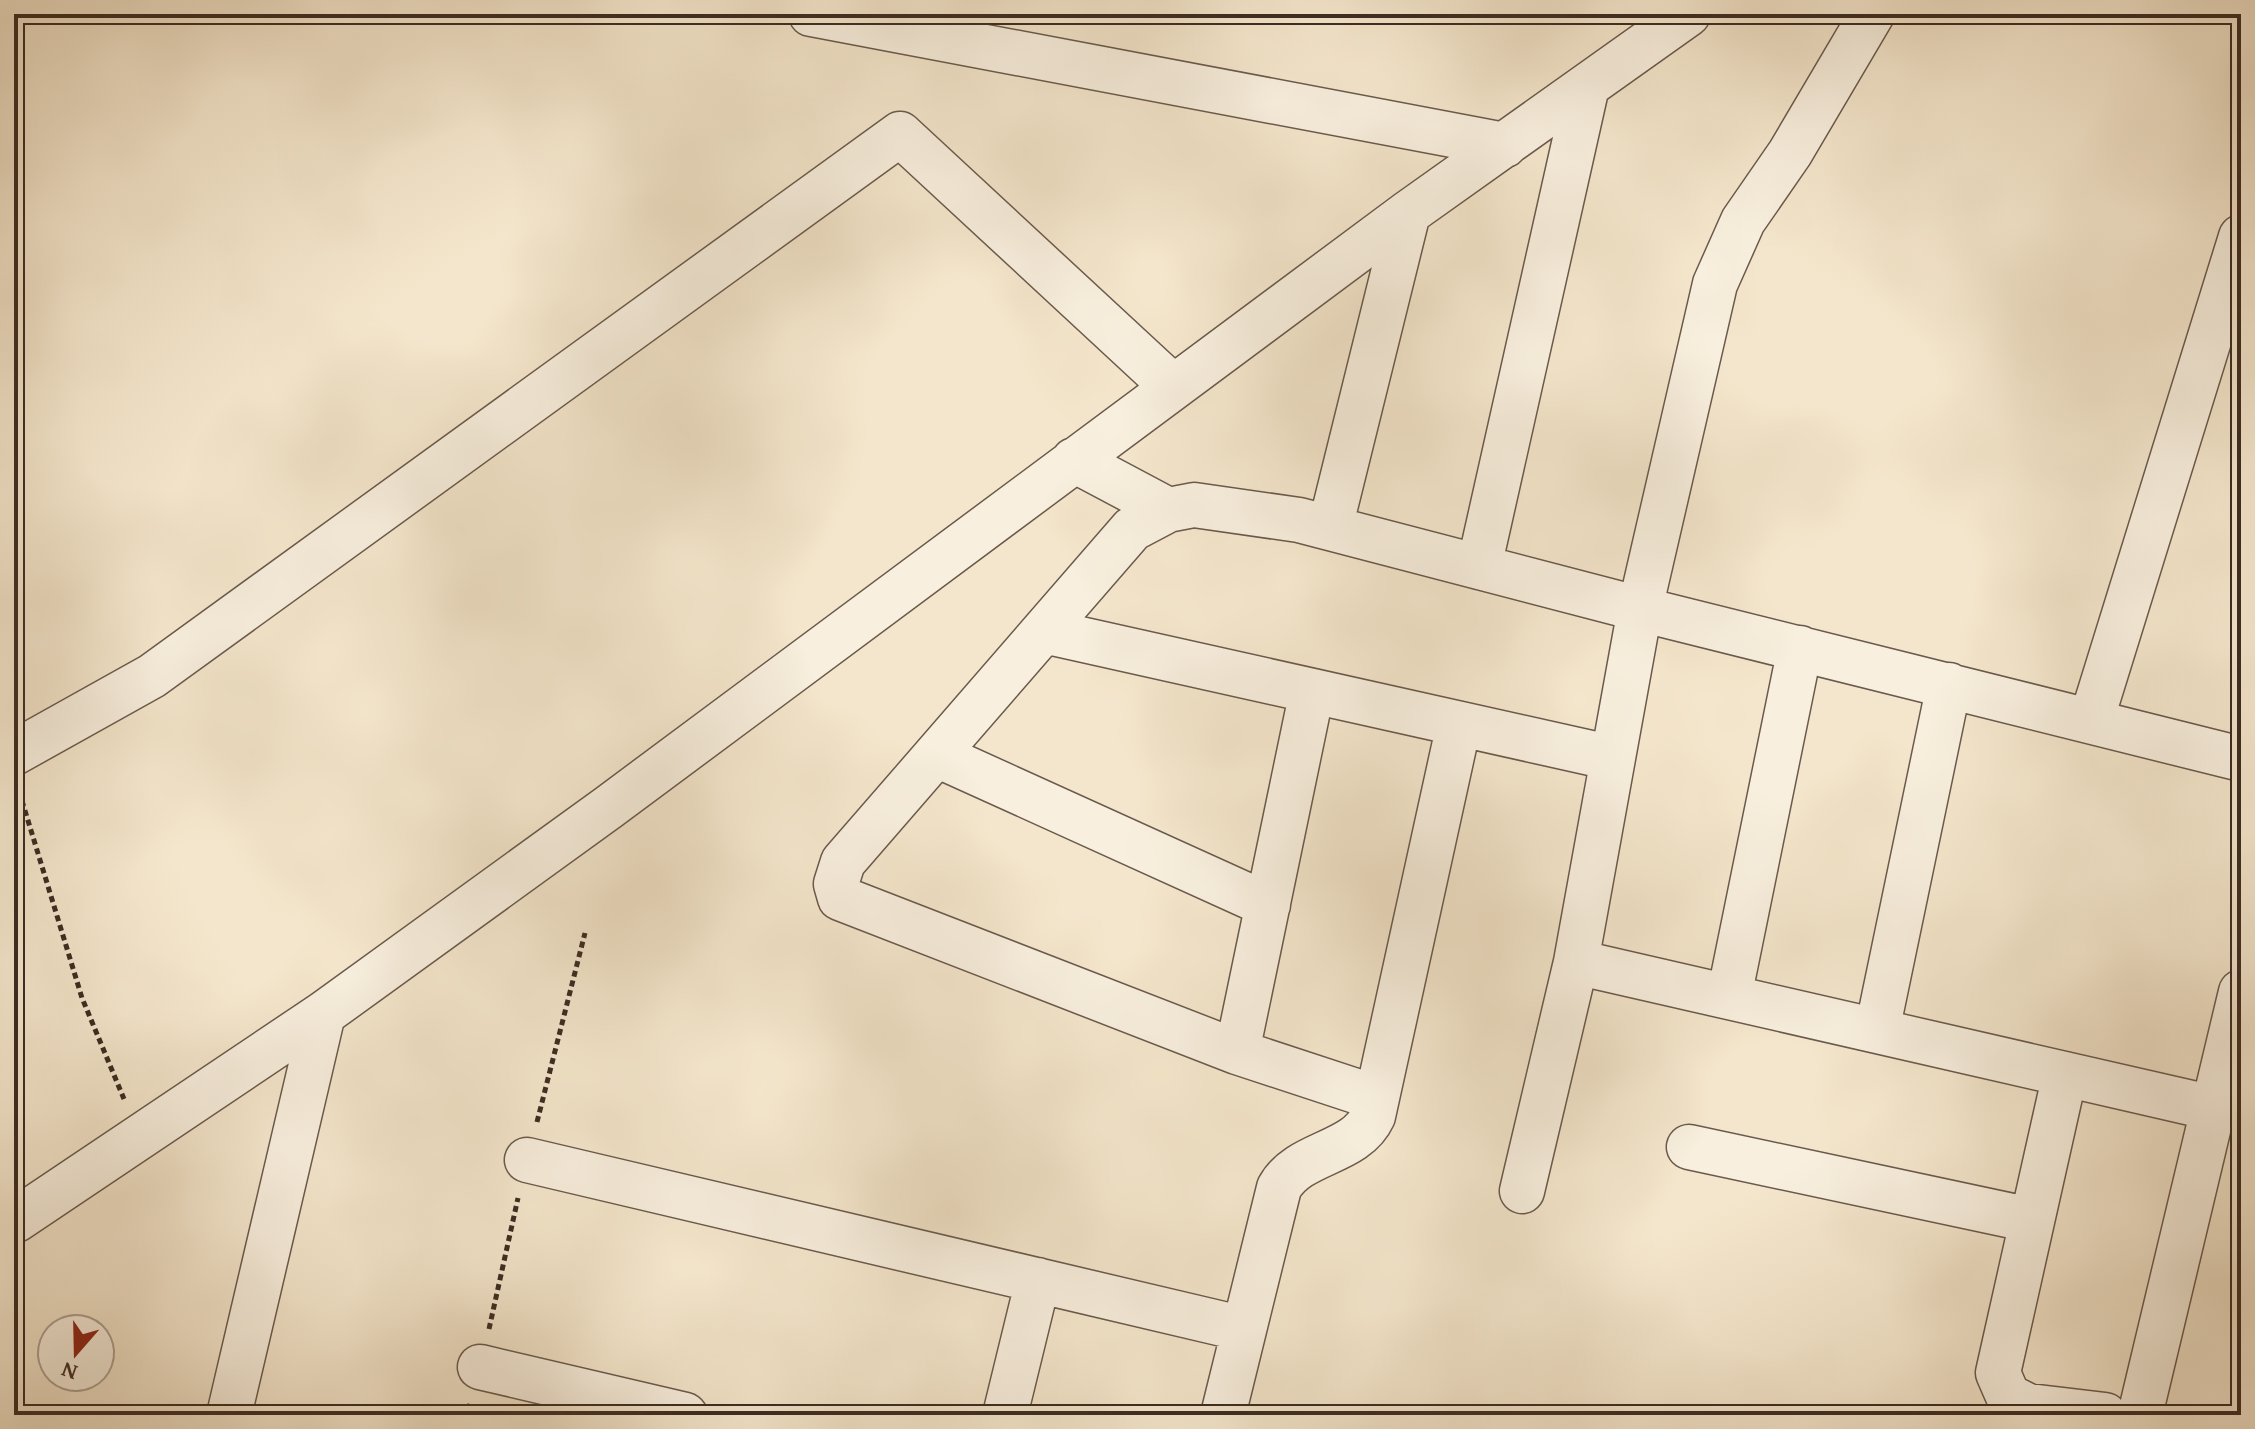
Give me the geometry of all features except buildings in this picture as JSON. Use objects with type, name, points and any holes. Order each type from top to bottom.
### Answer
[{"type":"street","points":[[811,14],[1505,145]]},
{"type":"street","points":[[15,1229],[139,1137],[323,1014],[609,807],[1172,386],[1688,14]]},
{"type":"street","points":[[1522,1191],[1576,962],[1640,609],[1715,284],[1743,221],[1790,153],[1872,14]]},
{"type":"street","points":[[1479,567],[1587,86]]},
{"type":"street","points":[[16,770],[152,676],[900,134],[1172,386]]},
{"type":"street","points":[[1330,528],[1408,213]]},
{"type":"street","points":[[2091,721],[2241,237]]},
{"type":"street","points":[[1074,460],[1168,510]]},
{"type":"street","points":[[1377,1098],[1237,1052],[840,898],[836,884],[843,862],[1132,529],[1168,510],[1194,505],[1299,520],[1640,609],[2241,759]]},
{"type":"street","points":[[1044,631],[1613,758]]},
{"type":"street","points":[[1729,997],[1800,648]]},
{"type":"street","points":[[1877,1031],[1949,685]]},
{"type":"street","points":[[1237,1052],[1312,691]]},
{"type":"street","points":[[1223,1415],[1279,1188],[1286,1175],[1354,1139],[1367,1128],[1377,1098],[1459,724]]},
{"type":"street","points":[[937,755],[1268,905]]},
{"type":"street","points":[[1576,962],[2213,1108]]},
{"type":"street","points":[[2140,1415],[2241,992]]},
{"type":"street","points":[[229,1415],[323,1014]]},
{"type":"street","points":[[2065,1074],[1998,1373],[2008,1396],[2028,1406],[2105,1415]]},
{"type":"street","points":[[1689,1147],[2031,1220]]},
{"type":"street","points":[[527,1160],[1244,1329]]},
{"type":"street","points":[[1005,1415],[1038,1280]]},
{"type":"street","points":[[480,1367],[685,1415]]},
{"type":"path","points":[[16,770],[82,998],[139,1137]]}]
